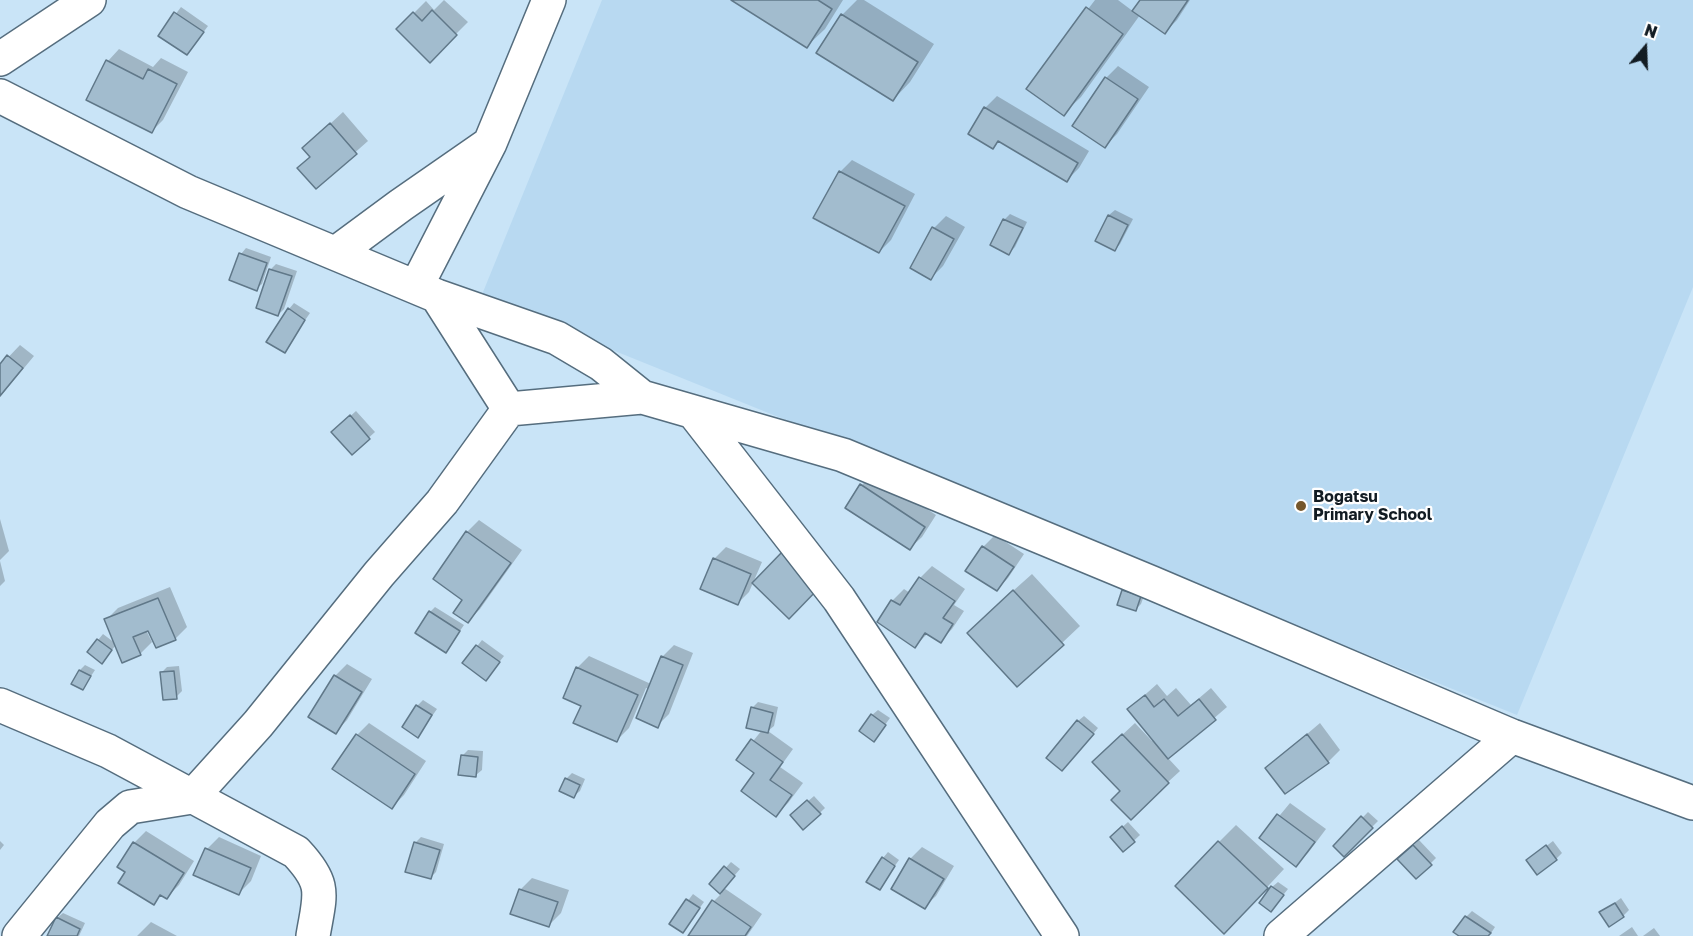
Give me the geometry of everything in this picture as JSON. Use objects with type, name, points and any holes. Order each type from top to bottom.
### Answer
[{"type":"street","points":[[0,59],[89,0]]},
{"type":"street","points":[[427,292],[549,0]]},
{"type":"street","points":[[0,96],[188,192],[427,292],[556,338],[601,364],[642,397],[843,455],[1141,578],[1512,736],[1693,803]]},
{"type":"street","points":[[336,253],[490,143]]},
{"type":"street","points":[[427,292],[509,409]]},
{"type":"street","points":[[20,936],[110,824],[130,807],[192,797],[258,724],[379,574],[442,502],[509,409],[642,397]]},
{"type":"street","points":[[695,414],[839,599],[1062,936]]},
{"type":"street","points":[[0,705],[108,751],[296,852],[311,868],[320,892],[313,936]]},
{"type":"street","points":[[1281,936],[1512,736]]},
{"type":"shaded area","name":"Bogatsu Primary School","points":[[602,0],[1693,0],[1693,287],[1517,715],[481,297]]},
{"type":"building","points":[[731,0],[818,0],[832,9],[807,48]]},
{"type":"building","points":[[1140,0],[1188,0],[1165,34],[1132,11]]},
{"type":"building","points":[[1086,7],[1123,34],[1064,116],[1026,89]]},
{"type":"building","points":[[432,10],[457,35],[430,63],[396,29],[413,12],[422,21]]},
{"type":"building","points":[[174,12],[204,32],[187,55],[158,36]]},
{"type":"building","points":[[841,14],[918,62],[893,101],[816,53]]},
{"type":"building","points":[[106,60],[143,79],[148,69],[177,84],[152,133],[86,100]]},
{"type":"building","points":[[1105,77],[1138,99],[1105,148],[1072,126]]},
{"type":"building","points":[[984,107],[1078,163],[1067,182],[998,141],[993,149],[968,134]]},
{"type":"building","points":[[330,123],[357,154],[316,189],[297,168],[310,157],[302,148]]},
{"type":"building","points":[[839,171],[905,206],[879,253],[813,218]]},
{"type":"building","points":[[1108,215],[1128,225],[1115,251],[1095,241]]},
{"type":"building","points":[[1003,219],[1023,228],[1009,255],[990,245]]},
{"type":"building","points":[[932,227],[954,239],[931,280],[910,268]]},
{"type":"building","points":[[239,253],[267,263],[257,291],[229,280]]},
{"type":"building","points":[[269,269],[292,276],[278,316],[256,308]]},
{"type":"building","points":[[288,308],[305,320],[285,353],[266,342]]},
{"type":"building","points":[[7,355],[23,368],[0,396],[0,364]]},
{"type":"building","points":[[350,415],[370,439],[352,455],[331,432]]},
{"type":"building","points":[[860,484],[925,527],[910,550],[845,508]]},
{"type":"building","points":[[466,531],[511,563],[468,623],[453,613],[462,600],[433,579]]},
{"type":"building","points":[[982,546],[1014,567],[997,591],[965,571]]},
{"type":"building","points":[[783,551],[820,587],[789,619],[752,583]]},
{"type":"building","points":[[713,558],[751,574],[738,605],[700,589]]},
{"type":"building","points":[[919,577],[955,601],[943,618],[953,624],[941,643],[925,633],[915,648],[877,622],[891,600],[900,605]]},
{"type":"building","points":[[1013,590],[1064,645],[1017,687],[967,633]]},
{"type":"building","points":[[1122,590],[1141,596],[1136,611],[1117,605]]},
{"type":"building","points":[[158,598],[176,640],[156,648],[148,631],[133,637],[141,655],[122,663],[104,619]]},
{"type":"building","points":[[429,611],[460,631],[446,653],[415,633]]},
{"type":"building","points":[[97,639],[112,650],[102,664],[87,652]]},
{"type":"building","points":[[476,645],[500,662],[486,681],[462,663]]},
{"type":"building","points":[[661,656],[683,665],[658,728],[636,718]]},
{"type":"building","points":[[576,667],[638,695],[617,742],[573,723],[581,706],[563,698]]},
{"type":"building","points":[[79,670],[91,676],[83,690],[71,684]]},
{"type":"building","points":[[174,671],[177,699],[163,700],[160,672]]},
{"type":"building","points":[[334,675],[362,692],[336,734],[308,717]]},
{"type":"building","points":[[1145,695],[1154,707],[1164,699],[1178,716],[1199,699],[1216,720],[1168,759],[1127,709]]},
{"type":"building","points":[[416,705],[432,715],[418,738],[402,727]]},
{"type":"building","points":[[751,707],[773,713],[768,733],[746,728]]},
{"type":"building","points":[[871,714],[886,725],[874,742],[859,731]]},
{"type":"building","points":[[1077,720],[1094,734],[1062,771],[1046,758]]},
{"type":"building","points":[[356,734],[415,774],[392,809],[332,769]]},
{"type":"building","points":[[1122,734],[1169,783],[1131,820],[1111,800],[1120,791],[1092,762]]},
{"type":"building","points":[[1307,734],[1329,763],[1285,794],[1265,768]]},
{"type":"building","points":[[751,739],[783,762],[770,780],[792,795],[776,817],[741,791],[754,773],[736,760]]},
{"type":"building","points":[[461,755],[478,757],[476,777],[458,775]]},
{"type":"building","points":[[565,778],[580,785],[574,798],[559,791]]},
{"type":"building","points":[[807,800],[821,814],[803,830],[790,815]]},
{"type":"building","points":[[1277,814],[1315,842],[1296,867],[1259,838]]},
{"type":"building","points":[[1361,816],[1373,828],[1344,857],[1333,846]]},
{"type":"building","points":[[1122,826],[1135,842],[1123,852],[1110,837]]},
{"type":"building","points":[[1218,841],[1268,888],[1224,934],[1175,886]]},
{"type":"building","points":[[133,842],[184,873],[167,899],[160,895],[154,905],[118,883],[125,872],[117,867]]},
{"type":"building","points":[[414,842],[440,850],[431,879],[405,872]]},
{"type":"building","points":[[1413,845],[1432,865],[1416,879],[1397,859]]},
{"type":"building","points":[[1546,845],[1557,860],[1537,875],[1526,860]]},
{"type":"building","points":[[205,848],[251,868],[239,895],[193,875]]},
{"type":"building","points":[[882,857],[895,866],[880,890],[866,882]]},
{"type":"building","points":[[909,858],[944,879],[925,909],[891,889]]},
{"type":"building","points":[[724,866],[735,876],[720,894],[709,884]]},
{"type":"building","points":[[1271,886],[1284,895],[1271,912],[1259,903]]},
{"type":"building","points":[[519,889],[558,902],[549,927],[510,914]]},
{"type":"building","points":[[686,899],[700,908],[683,933],[669,924]]},
{"type":"building","points":[[712,900],[751,927],[745,936],[688,936]]},
{"type":"building","points":[[1615,903],[1624,917],[1609,927],[1599,912]]},
{"type":"building","points":[[1465,916],[1491,933],[1488,936],[1459,936],[1453,932]]},
{"type":"building","points":[[56,917],[80,929],[77,936],[47,936]]},
{"type":"place","name":"Bogatsu Primary School","points":[[1301,506]]}]
